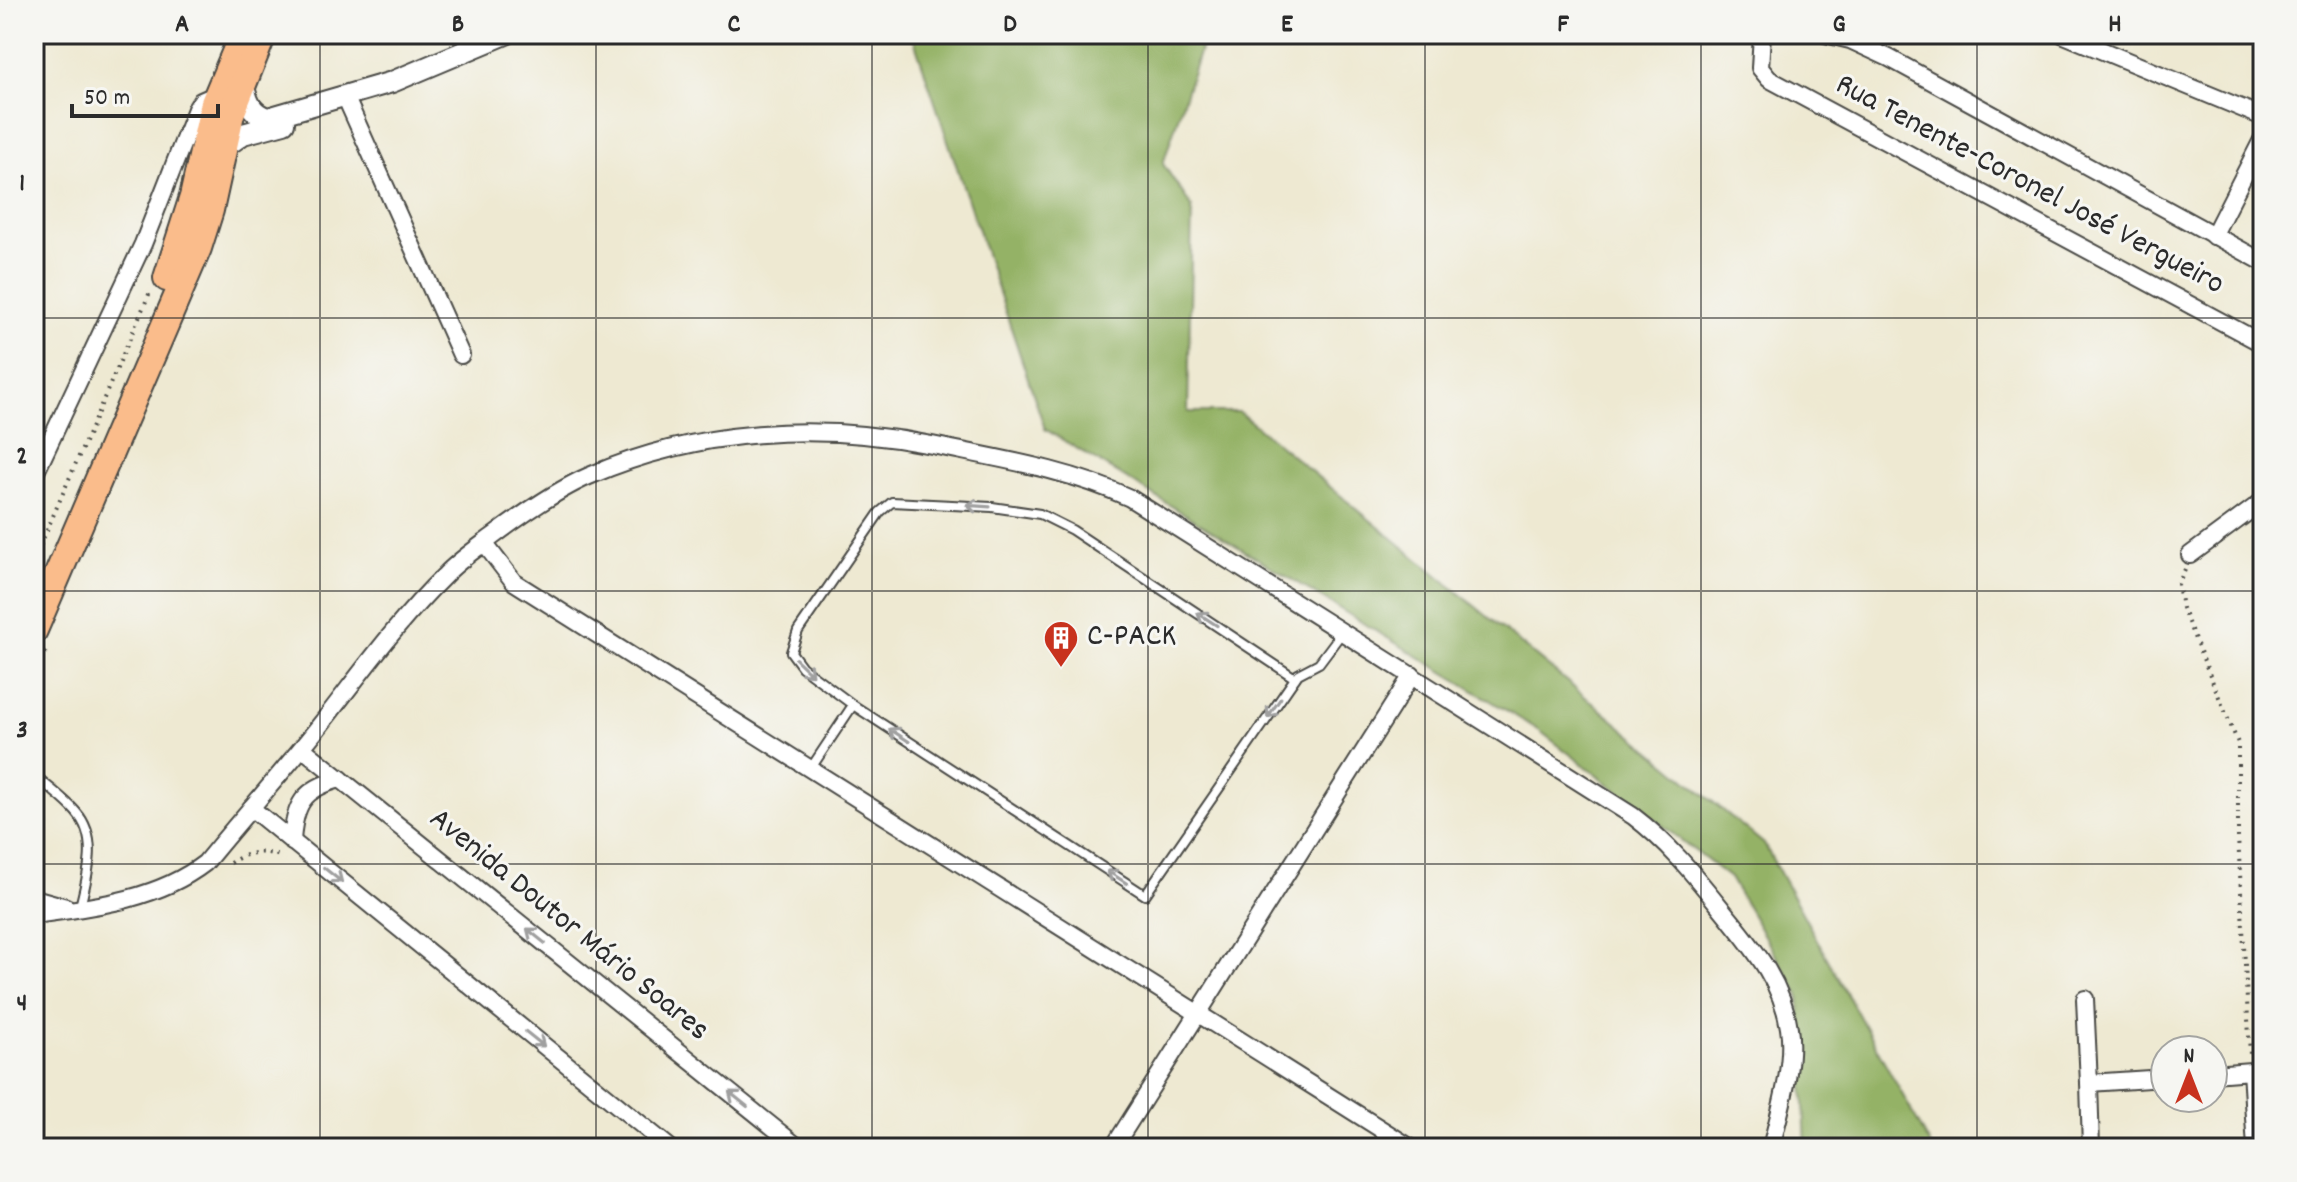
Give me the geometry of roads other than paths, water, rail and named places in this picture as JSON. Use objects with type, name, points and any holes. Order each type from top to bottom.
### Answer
[{"type":"main road","points":[[34,588],[174,261],[193,197],[217,94],[243,34]]},
{"type":"main road","points":[[34,630],[191,267],[210,210],[222,149],[243,81],[263,34]]},
{"type":"street","points":[[243,81],[250,105],[263,118],[392,82],[506,34]]},
{"type":"street","name":"Rua Tenente-Coronel José Vergueiro","points":[[1762,34],[1760,68],[1769,79],[2263,344]]},
{"type":"street","points":[[1825,34],[1850,40],[1889,58],[2263,262]]},
{"type":"street","points":[[2062,34],[2263,117]]},
{"type":"street","points":[[34,476],[143,244],[196,109],[201,101],[217,94]]},
{"type":"street","points":[[345,96],[461,355]]},
{"type":"street","points":[[222,149],[235,138],[283,123],[303,109]]},
{"type":"street","points":[[2213,236],[2263,138]]},
{"type":"street","points":[[34,915],[78,909],[168,887],[205,863],[447,572],[514,521],[587,477],[663,450],[735,435],[806,431],[885,436],[1050,469],[1096,482],[1130,498],[1633,816],[1661,837],[1686,863],[1761,958],[1781,994],[1790,1031],[1787,1072],[1771,1148]]},
{"type":"street","points":[[2190,555],[2263,501]]},
{"type":"street","points":[[484,543],[514,582],[1411,1148]]},
{"type":"street","points":[[1113,1148],[1412,675]]},
{"type":"street","name":"Avenida Doutor Mário Soares","points":[[302,748],[799,1148]]},
{"type":"street","points":[[292,842],[298,805],[309,792],[324,783],[341,779]]},
{"type":"street","points":[[251,808],[670,1148]]},
{"type":"street","points":[[34,898],[78,909]]},
{"type":"street","points":[[2085,999],[2091,1148]]},
{"type":"street","points":[[2229,1073],[2251,1071],[2256,1148]]},
{"type":"street","points":[[2089,1083],[2149,1079]]},
{"type":"lane","points":[[1295,678],[1072,530],[1040,514],[992,507],[892,502],[880,512],[798,631],[791,652],[802,667],[853,705],[1145,895],[1295,678],[1319,663],[1343,631]]},
{"type":"lane","points":[[811,768],[853,705]]},
{"type":"lane","points":[[34,774],[71,807],[86,826],[91,847],[78,909]]},
{"type":"place","name":"C-PACK","points":[[1061,669]]}]
